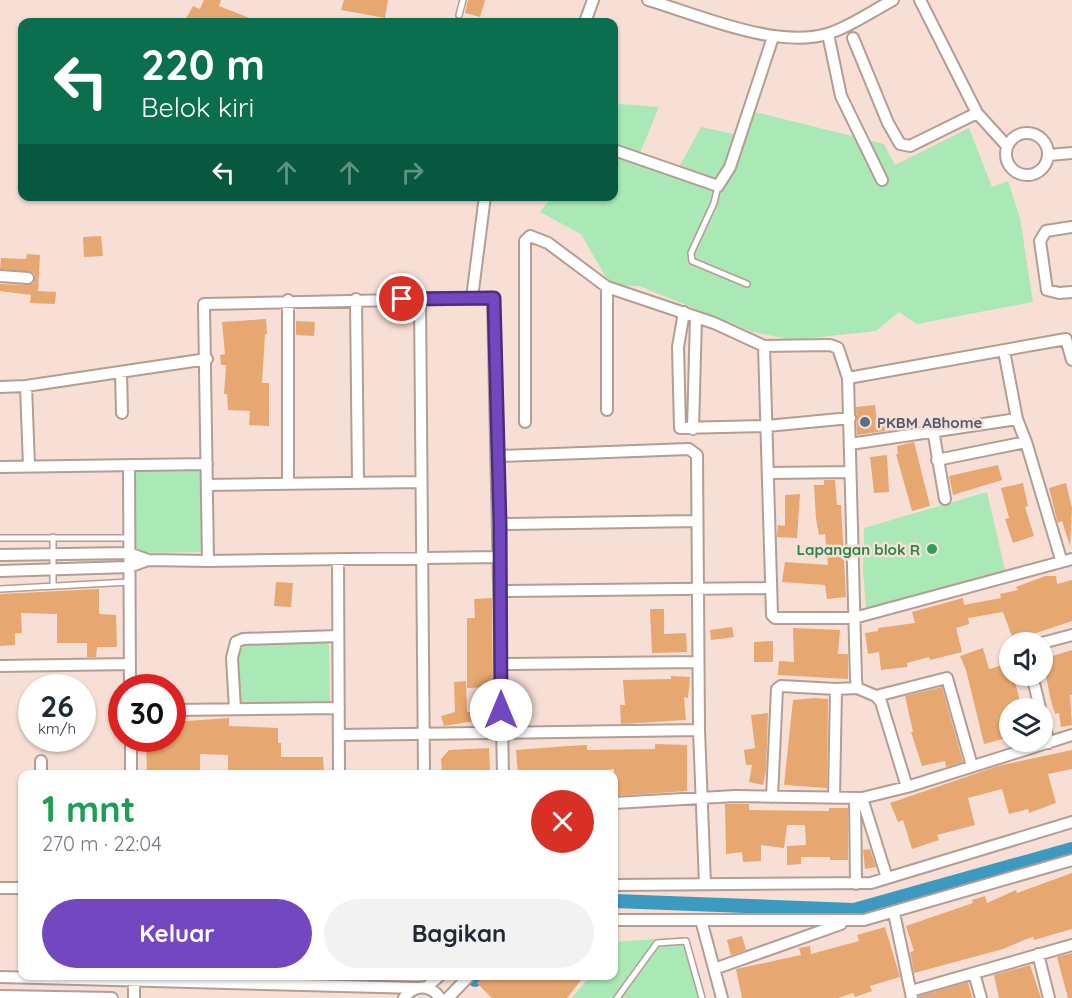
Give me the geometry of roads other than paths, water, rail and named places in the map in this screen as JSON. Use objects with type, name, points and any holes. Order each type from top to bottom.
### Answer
[{"type":"street","points":[[586,18],[593,0]]},
{"type":"street","points":[[648,0],[773,37],[799,38],[828,33],[893,0]]},
{"type":"street","points":[[920,0],[977,113],[1007,146],[1007,162],[1018,174],[1035,174],[1042,170],[1049,155],[1044,141],[1032,133],[1017,135],[1007,146]]},
{"type":"street","points":[[828,33],[842,96],[882,180]]},
{"type":"street","points":[[618,151],[718,186],[730,167],[773,37]]},
{"type":"street","points":[[853,38],[888,123],[900,144],[910,146],[977,113]]},
{"type":"street","points":[[1049,155],[1072,153]]},
{"type":"street","points":[[472,298],[484,201]]},
{"type":"street","points":[[1072,227],[1046,231],[1040,241],[1047,290],[1059,293],[1072,291]]},
{"type":"street","points":[[525,422],[525,250],[527,238],[535,236],[607,287],[684,312],[764,346],[835,346],[840,352],[848,378],[857,688]]},
{"type":"street","points":[[0,276],[28,278]]},
{"type":"street","points":[[607,287],[607,410]]},
{"type":"street","points":[[208,561],[207,359],[203,309],[206,302],[494,298],[503,770]]},
{"type":"street","points":[[356,299],[358,482]]},
{"type":"street","points":[[420,299],[424,770]]},
{"type":"street","points":[[288,300],[288,482]]},
{"type":"street","points":[[684,312],[678,347],[678,426],[682,429],[767,426],[850,418]]},
{"type":"street","points":[[693,429],[696,317]]},
{"type":"street","points":[[848,378],[1069,338],[1072,360]]},
{"type":"street","points":[[764,346],[772,615],[779,620],[854,618],[1072,559]]},
{"type":"street","points":[[1004,351],[1017,419],[1060,556]]},
{"type":"street","points":[[0,387],[26,386],[207,359]]},
{"type":"street","points":[[121,373],[122,413]]},
{"type":"street","points":[[26,386],[29,466]]},
{"type":"street","points":[[850,444],[1017,419]]},
{"type":"street","points":[[933,430],[945,499]]},
{"type":"street","points":[[937,460],[1026,442]]},
{"type":"street","points":[[498,456],[694,450],[697,454],[700,799],[705,884]]},
{"type":"street","points":[[0,466],[207,464]]},
{"type":"street","points":[[129,465],[130,674]]},
{"type":"street","points":[[768,473],[850,472]]},
{"type":"street","points":[[207,485],[288,482],[422,482]]},
{"type":"street","points":[[500,524],[697,521]]},
{"type":"street","points":[[0,555],[129,553],[148,560],[208,561],[500,557]]},
{"type":"street","points":[[338,559],[339,770]]},
{"type":"street","points":[[0,571],[129,567],[148,560]]},
{"type":"street","points":[[500,591],[771,588]]},
{"type":"street","points":[[1053,640],[1072,635]]},
{"type":"street","points":[[235,709],[232,658],[236,642],[243,639],[338,636]]},
{"type":"street","points":[[501,664],[698,662]]},
{"type":"street","points":[[0,666],[130,664]]},
{"type":"street","points":[[772,797],[777,689],[781,686],[857,688],[876,696],[947,678],[972,766]]},
{"type":"street","points":[[834,797],[836,689]]},
{"type":"street","points":[[876,696],[889,724],[907,787]]},
{"type":"street","points":[[186,710],[339,708]]},
{"type":"street","points":[[339,735],[699,730]]},
{"type":"street","points":[[1053,742],[1072,735]]},
{"type":"street","points":[[131,752],[131,770]]},
{"type":"street","points":[[618,803],[772,797],[859,798],[907,787],[1019,752]]},
{"type":"street","points":[[41,761],[41,770]]},
{"type":"street","points":[[859,798],[887,878]]},
{"type":"street","points":[[856,884],[859,798]]},
{"type":"street","points":[[618,885],[856,884],[887,878],[1072,822]]},
{"type":"street","points":[[714,969],[850,921],[894,913],[1072,861]]},
{"type":"street","points":[[0,888],[18,888]]},
{"type":"street","points":[[894,913],[912,994],[974,973],[1072,945]]},
{"type":"street","points":[[618,920],[850,921]]},
{"type":"street","points":[[701,920],[722,998]]},
{"type":"street","points":[[1038,954],[1049,998]]},
{"type":"street","points":[[974,973],[981,998]]},
{"type":"street","points":[[0,977],[18,977]]},
{"type":"street","points":[[134,980],[134,998]]},
{"type":"street","points":[[213,980],[422,988],[434,991],[440,998]]},
{"type":"street","points":[[404,998],[408,992],[422,988],[433,980]]},
{"type":"street","points":[[456,995],[466,980]]},
{"type":"street","points":[[0,996],[112,998]]},
{"type":"lane","points":[[459,15],[463,0]]},
{"type":"lane","points":[[718,186],[714,203],[691,253],[692,261],[747,284]]},
{"type":"lane","points":[[53,537],[53,586]]},
{"type":"lane","points":[[0,538],[129,537]]},
{"type":"lane","points":[[0,589],[130,582]]},
{"type":"lane","points":[[618,998],[657,943],[686,941],[702,998]]},
{"type":"waterway","points":[[618,901],[854,910],[1072,849]]},
{"type":"place","name":"PKBM ABhome","points":[[865,422]]},
{"type":"place","name":"Lapangan blok R","points":[[932,549]]}]
